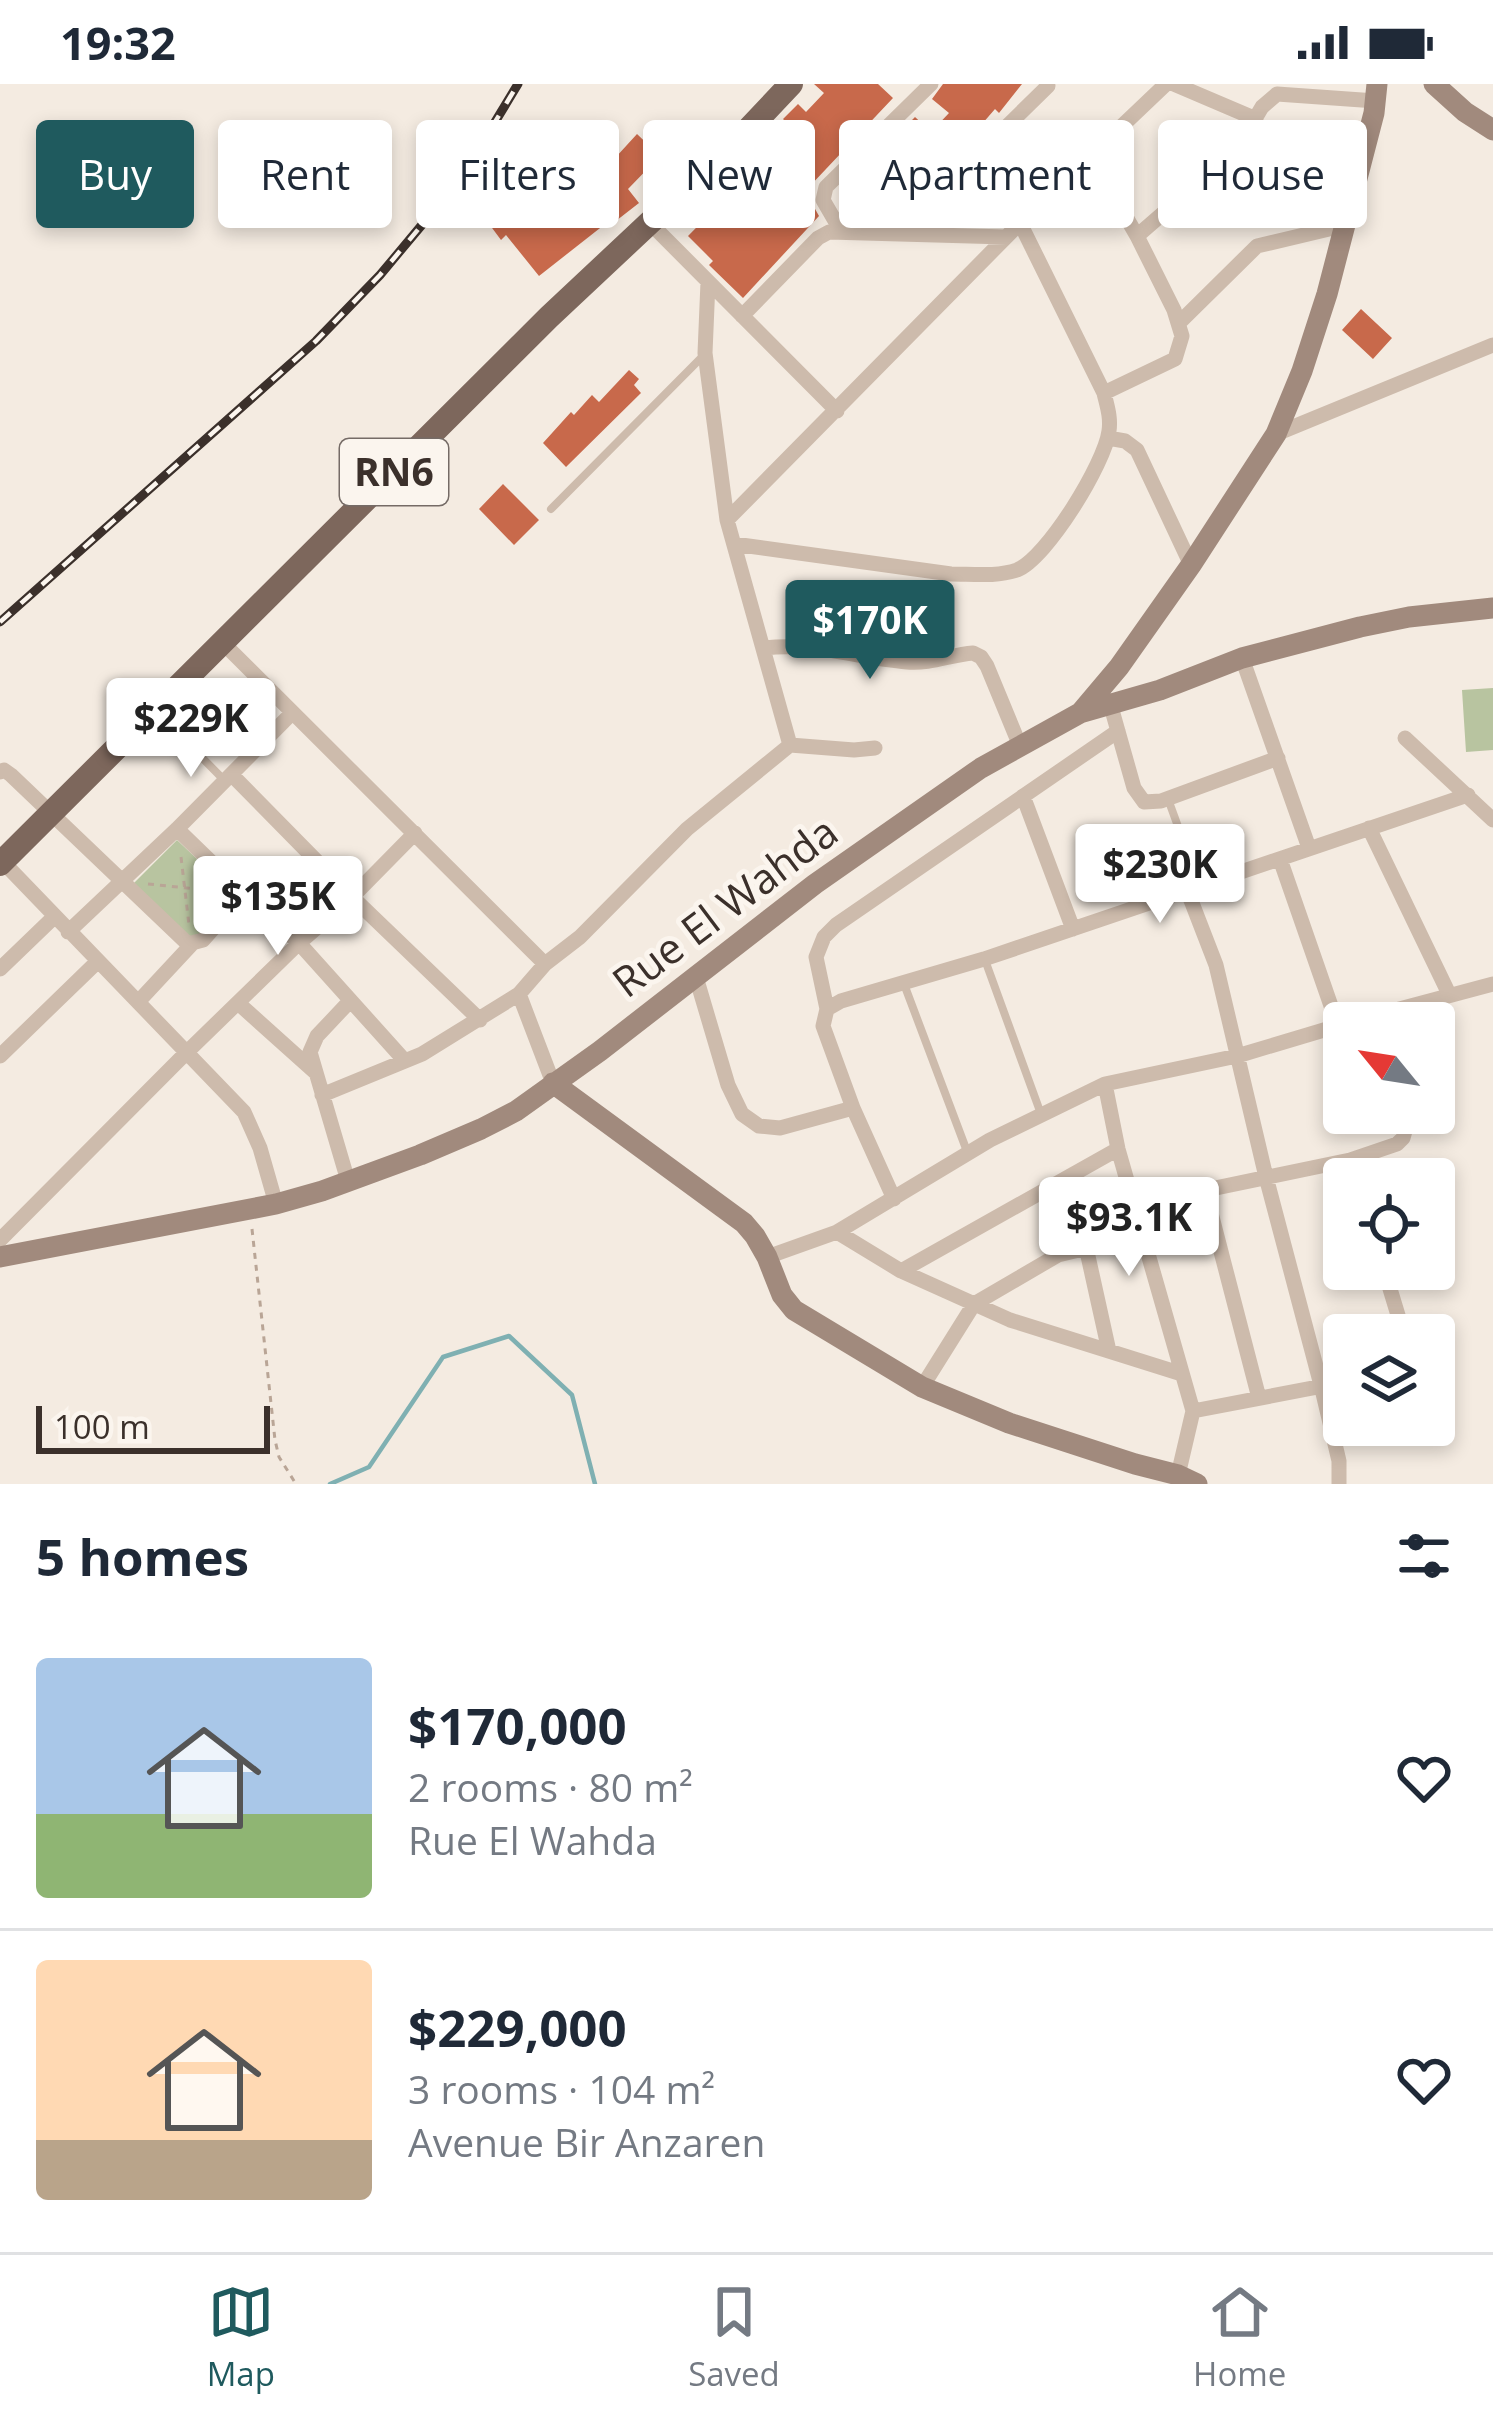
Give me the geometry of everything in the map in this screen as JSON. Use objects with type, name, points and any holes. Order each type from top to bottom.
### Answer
[{"type":"main road","name":"RN6","points":[[757,120],[791,84]]},
{"type":"main road","name":"RN6","points":[[1,863],[643,228]]},
{"type":"street","points":[[842,231],[823,200],[826,188],[931,84]]},
{"type":"street","points":[[1130,120],[1170,84],[1256,118]]},
{"type":"street","points":[[1434,84],[1493,130]]},
{"type":"street","points":[[897,234],[1048,86]]},
{"type":"street","points":[[1137,236],[1237,148],[1262,107],[1277,94],[1377,92],[1367,135]]},
{"type":"street","points":[[655,228],[837,411]]},
{"type":"street","points":[[727,520],[1015,228]]},
{"type":"street","points":[[734,544],[951,574],[1015,571],[1039,555],[1097,470],[1110,415],[1104,393],[1022,228]]},
{"type":"street","points":[[1104,393],[1175,359],[1181,346],[1179,323],[1132,228]]},
{"type":"street","points":[[1179,323],[1257,246],[1333,228]]},
{"type":"street","points":[[1080,713],[1191,565],[1276,434],[1302,371],[1345,228]]},
{"type":"street","points":[[742,316],[818,238],[842,231],[1006,237]]},
{"type":"street","points":[[708,282],[705,353],[727,520],[790,745]]},
{"type":"street","points":[[1276,434],[1493,346]]},
{"type":"street","points":[[1108,438],[1130,443],[1137,450],[1191,565]]},
{"type":"street","name":"Rue El Wahda","points":[[0,1257],[276,1204],[481,1129],[516,1111],[631,1028],[815,884],[981,768],[1080,713],[1160,690],[1243,658],[1409,616],[1493,608]]},
{"type":"street","points":[[224,643],[545,964]]},
{"type":"street","points":[[764,648],[818,646],[904,662],[939,662],[973,653],[987,666],[1020,746]]},
{"type":"street","points":[[1243,658],[1309,848]]},
{"type":"street","points":[[1110,703],[1139,799],[1149,803],[1278,758]]},
{"type":"street","points":[[68,932],[292,713]]},
{"type":"street","points":[[894,1199],[853,1108],[824,1026],[827,1009],[816,957],[824,937],[1118,731]]},
{"type":"street","points":[[1405,738],[1493,820]]},
{"type":"street","points":[[322,1095],[422,1054],[518,994],[687,829],[790,745],[875,748]]},
{"type":"street","points":[[0,772],[11,776],[178,937],[192,944]]},
{"type":"street","points":[[228,778],[480,1020]]},
{"type":"street","points":[[827,1009],[841,1000],[1073,929],[1468,795]]},
{"type":"street","points":[[1023,796],[1073,929]]},
{"type":"street","points":[[1369,828],[1449,994]]},
{"type":"street","points":[[177,829],[299,943],[405,1060]]},
{"type":"street","points":[[0,1240],[415,833]]},
{"type":"street","points":[[1280,859],[1335,1002]]},
{"type":"street","points":[[1,863],[244,1112],[276,1204]]},
{"type":"street","points":[[1194,888],[1321,1385],[1340,1484]]},
{"type":"street","points":[[138,1002],[244,894]]},
{"type":"street","points":[[0,969],[55,917]]},
{"type":"street","points":[[0,1056],[97,962]]},
{"type":"street","points":[[696,977],[722,1069],[742,1114],[759,1126],[780,1128],[853,1108]]},
{"type":"street","points":[[1421,1002],[1493,984]]},
{"type":"street","points":[[518,994],[554,1083],[744,1223],[794,1310],[922,1387],[1009,1423],[1187,1480],[1193,1411],[1118,1150],[1105,1084]]},
{"type":"street","points":[[348,1181],[310,1052],[350,1001]]},
{"type":"street","points":[[238,1003],[316,1073]]},
{"type":"street","points":[[767,1257],[837,1232],[968,1154],[1105,1084],[1237,1056],[1323,1030]]},
{"type":"street","points":[[1356,1158],[1397,1144],[1405,1134]]},
{"type":"street","points":[[901,1271],[1118,1150]]},
{"type":"street","points":[[1134,1204],[1323,1165]]},
{"type":"street","points":[[1205,1190],[1259,1398]]},
{"type":"street","points":[[837,1232],[901,1271],[1010,1321],[1182,1374]]},
{"type":"street","points":[[922,1387],[974,1304],[1058,1256],[1142,1235]]},
{"type":"street","points":[[1086,1247],[1109,1351]]},
{"type":"street","points":[[1193,1411],[1321,1385]]},
{"type":"lane","points":[[551,509],[705,353]]},
{"type":"lane","points":[[155,710],[228,778]]},
{"type":"lane","points":[[1168,799],[1194,888]]},
{"type":"lane","points":[[984,958],[1041,1114]]},
{"type":"lane","points":[[904,983],[968,1154]]},
{"type":"path","points":[[177,829],[192,944]]},
{"type":"path","points":[[122,881],[244,894]]},
{"type":"path","points":[[251,1210],[275,1440],[294,1481]]},
{"type":"green space","points":[[1493,688],[1493,750],[1466,752],[1462,690]]},
{"type":"green space","points":[[177,840],[235,895],[198,937],[191,938],[133,884]]},
{"type":"building","points":[[814,84],[878,84],[893,98],[872,120],[839,120],[839,155],[815,181],[815,120],[783,119],[798,104],[806,112],[824,93]]},
{"type":"building","points":[[943,84],[1022,84],[999,113],[995,109],[985,120],[942,120],[949,113],[932,99]]},
{"type":"building","points":[[637,134],[643,140],[643,174],[628,189],[639,203],[619,219],[619,154]]},
{"type":"building","points":[[492,228],[600,228],[539,276],[506,235],[501,240]]},
{"type":"building","points":[[696,228],[808,228],[743,298],[688,236]]},
{"type":"building","points":[[1361,309],[1392,338],[1373,359],[1342,330]]},
{"type":"building","points":[[629,370],[639,379],[634,385],[641,393],[566,467],[543,443],[571,412],[574,415],[592,395],[599,402]]},
{"type":"building","points":[[503,484],[539,520],[514,545],[479,509]]},
{"type":"building","points":[[238,686],[269,718],[245,741],[214,709]]},
{"type":"waterway","points":[[330,1484],[369,1467],[443,1357],[509,1336],[572,1395],[595,1484]]},
{"type":"railway","points":[[0,622],[316,341],[380,275],[478,150],[518,84]]}]
